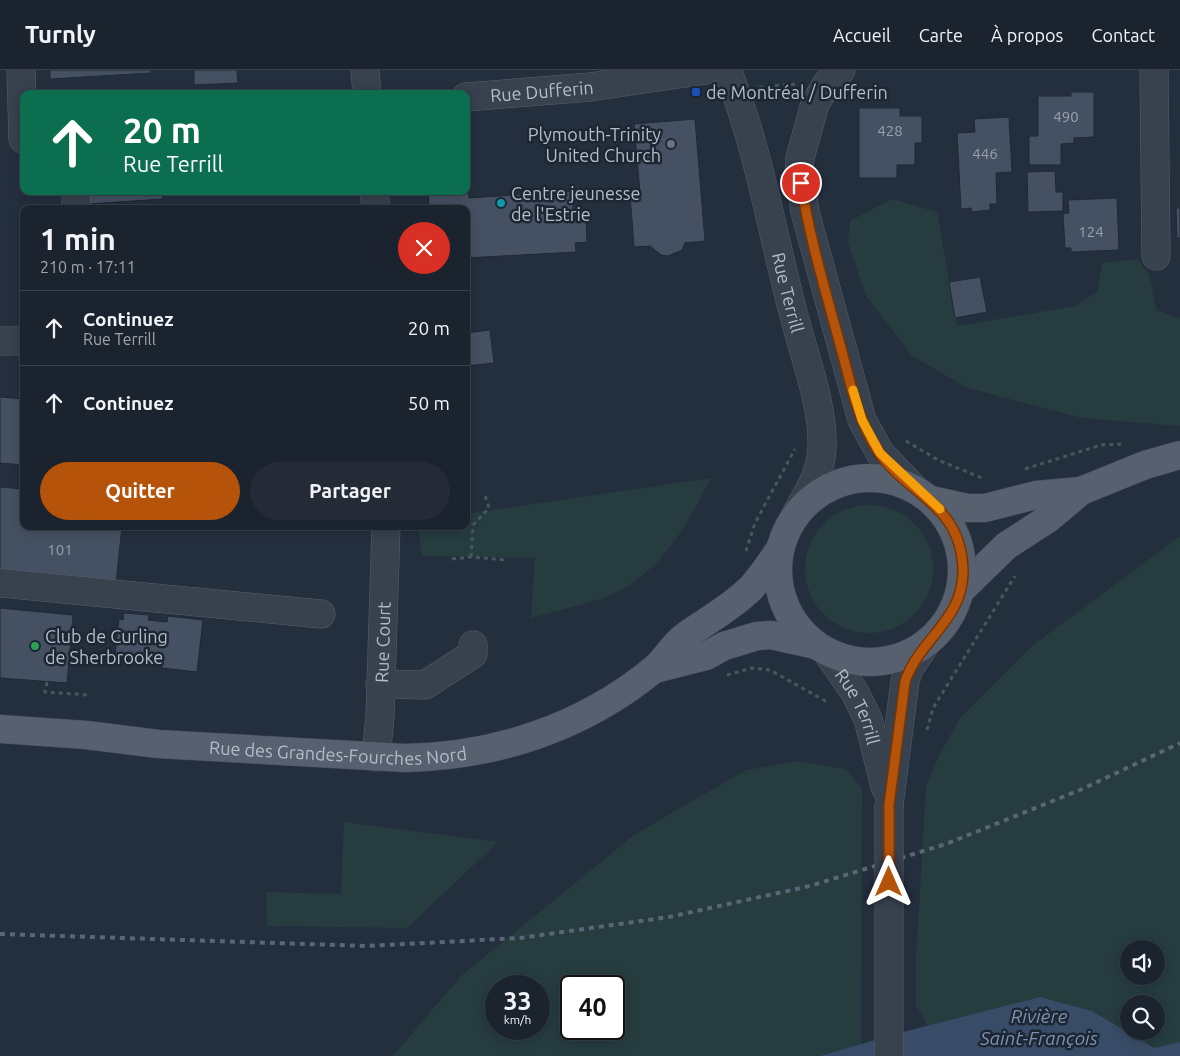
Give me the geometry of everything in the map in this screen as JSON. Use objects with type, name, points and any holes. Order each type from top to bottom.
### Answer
[{"type":"main road","points":[[924,495],[948,520],[961,551],[963,571],[960,591],[953,610],[942,628],[928,642],[909,654],[889,660],[867,662],[846,660],[822,648],[797,627],[784,603],[778,576],[780,548],[796,514],[812,498],[831,487],[852,479],[881,478],[896,481],[924,495],[967,508],[985,508],[1036,495],[1081,491],[1145,465],[1180,455]]},
{"type":"main road","points":[[960,591],[1006,546],[1049,518],[1081,491]]},
{"type":"main road","name":"Rue des Grandes-Fourches Nord","points":[[0,729],[86,735],[158,744],[376,757],[437,757],[510,745],[547,733],[615,699],[655,669],[682,639],[750,588],[780,548]]},
{"type":"main road","name":"Rue des Grandes-Fourches Nord","points":[[655,669],[706,656],[733,643],[757,636],[771,635],[822,648]]},
{"type":"street","points":[[16,139],[20,70]]},
{"type":"street","points":[[365,70],[367,90]]},
{"type":"street","name":"Rue Dufferin","points":[[470,97],[635,76],[706,70]]},
{"type":"street","name":"Rue Terrill","points":[[727,70],[758,168],[819,409],[822,449],[818,471],[812,487],[796,514]]},
{"type":"street","name":"Rue Terrill","points":[[841,70],[828,82],[815,104],[800,158],[799,172],[805,212],[862,420],[880,453],[924,495]]},
{"type":"street","points":[[1154,70],[1156,256]]},
{"type":"street","points":[[0,341],[20,341]]},
{"type":"street","name":"Rue Court","points":[[376,757],[386,530]]},
{"type":"street","points":[[0,584],[321,614]]},
{"type":"street","name":"Rue Terrill","points":[[889,805],[905,682],[909,669],[928,642]]},
{"type":"street","points":[[380,684],[426,685],[473,654],[473,645]]},
{"type":"street","name":"Rue Terrill","points":[[822,648],[854,691],[868,719],[889,805]]},
{"type":"street","points":[[889,805],[889,1056]]},
{"type":"path","points":[[755,87],[800,84]]},
{"type":"path","points":[[899,437],[938,460],[983,480],[991,478]]},
{"type":"path","points":[[1018,471],[1101,445],[1126,444],[1145,465]]},
{"type":"path","points":[[744,555],[755,523],[796,447]]},
{"type":"path","points":[[472,557],[473,525],[489,508],[484,492]]},
{"type":"path","points":[[452,559],[472,557],[506,560]]},
{"type":"path","points":[[928,722],[934,708],[1020,568]]},
{"type":"path","points":[[752,668],[770,670],[836,706]]},
{"type":"path","points":[[47,682],[45,692],[88,695]]},
{"type":"green space","points":[[892,199],[937,212],[957,326],[1076,306],[1098,291],[1102,263],[1138,259],[1150,276],[1156,310],[1180,318],[1180,426],[1082,418],[968,388],[912,356],[866,296],[848,243],[850,221]]},
{"type":"green space","points":[[711,478],[683,528],[661,558],[648,571],[615,593],[574,607],[531,618],[535,558],[422,556],[419,530],[470,530],[470,513]]},
{"type":"green space","points":[[869,505],[893,510],[914,524],[928,545],[933,569],[928,593],[914,614],[893,628],[869,633],[845,628],[824,614],[810,593],[805,569],[810,545],[824,524],[845,510]]},
{"type":"green space","points":[[1180,536],[1180,1042],[1154,1048],[1141,1040],[1165,1040],[1165,995],[1120,995],[1120,1028],[1092,1011],[1040,997],[928,1026],[916,1005],[916,959],[926,787],[940,753],[961,717],[1032,646]]},
{"type":"green space","points":[[798,761],[845,769],[862,788],[861,1045],[820,1056],[393,1056],[461,976],[634,835],[746,770]]},
{"type":"green space","points":[[344,822],[498,842],[407,928],[267,926],[266,892],[341,894]]},
{"type":"water","name":"Rivière Saint-François","points":[[1040,997],[1092,1011],[1120,1028],[1120,1040],[1141,1040],[1154,1048],[1180,1042],[1180,1056],[820,1056],[899,1033]]},
{"type":"building","points":[[50,70],[151,70],[151,73],[50,79]]},
{"type":"building","points":[[194,70],[237,70],[238,83],[194,85]]},
{"type":"building","points":[[1071,92],[1094,92],[1094,137],[1074,138],[1074,143],[1061,144],[1061,165],[1029,165],[1029,136],[1038,136],[1038,96],[1071,96]]},
{"type":"building","points":[[859,108],[900,108],[900,116],[922,116],[922,143],[915,143],[915,165],[897,165],[897,178],[859,178]]},
{"type":"building","points":[[1009,117],[1012,172],[996,173],[997,204],[990,204],[990,210],[972,212],[971,208],[961,209],[957,133],[975,132],[974,119]]},
{"type":"building","points":[[695,119],[705,241],[685,243],[682,250],[668,256],[661,255],[650,246],[634,247],[630,194],[640,193],[634,124]]},
{"type":"building","points":[[1055,171],[1056,192],[1063,192],[1063,211],[1028,212],[1027,172]]},
{"type":"building","name":"Centre jeunesse de l'Estrie","points":[[572,191],[574,220],[586,219],[587,242],[575,243],[576,252],[470,258],[470,205],[429,205],[428,195],[469,195],[469,198]]},
{"type":"building","points":[[88,195],[162,195],[163,199],[88,204]]},
{"type":"building","points":[[1117,198],[1119,250],[1071,252],[1071,248],[1065,248],[1063,214],[1069,213],[1068,200]]},
{"type":"building","points":[[1176,208],[1180,208],[1180,238],[1177,238]]},
{"type":"building","points":[[980,277],[987,312],[955,318],[949,282]]},
{"type":"building","points":[[490,330],[494,363],[470,366],[470,332]]},
{"type":"building","points":[[0,397],[20,399],[20,465],[0,463]]},
{"type":"building","points":[[0,487],[20,489],[20,530],[122,530],[116,584],[0,573]]},
{"type":"building","name":"Club de Curling de Sherbrooke","points":[[0,608],[73,615],[67,683],[0,678]]},
{"type":"building","points":[[124,613],[149,615],[148,620],[167,622],[168,616],[203,620],[197,672],[162,668],[162,660],[115,655],[119,619],[123,620]]},
{"type":"railway","points":[[0,934],[367,946],[520,938],[669,917],[810,886],[946,844],[1080,790],[1180,743]]},
{"type":"slow traffic","points":[[853,390],[868,435],[880,453],[916,490],[924,494],[940,509]]},
{"type":"place","name":"de Montréal / Dufferin","points":[[696,92]]},
{"type":"place","name":"Plymouth-Trinity United Church","points":[[671,144]]},
{"type":"place","name":"Centre jeunesse de l'Estrie","points":[[501,203]]},
{"type":"place","name":"Club de Curling de Sherbrooke","points":[[35,646]]},
{"type":"route","points":[[801,183],[809,230],[856,402],[868,435],[889,463],[916,490],[924,494],[945,514],[955,532],[961,551],[963,571],[960,591],[953,610],[942,628],[928,642],[909,669],[905,682],[889,805],[889,882]]}]
